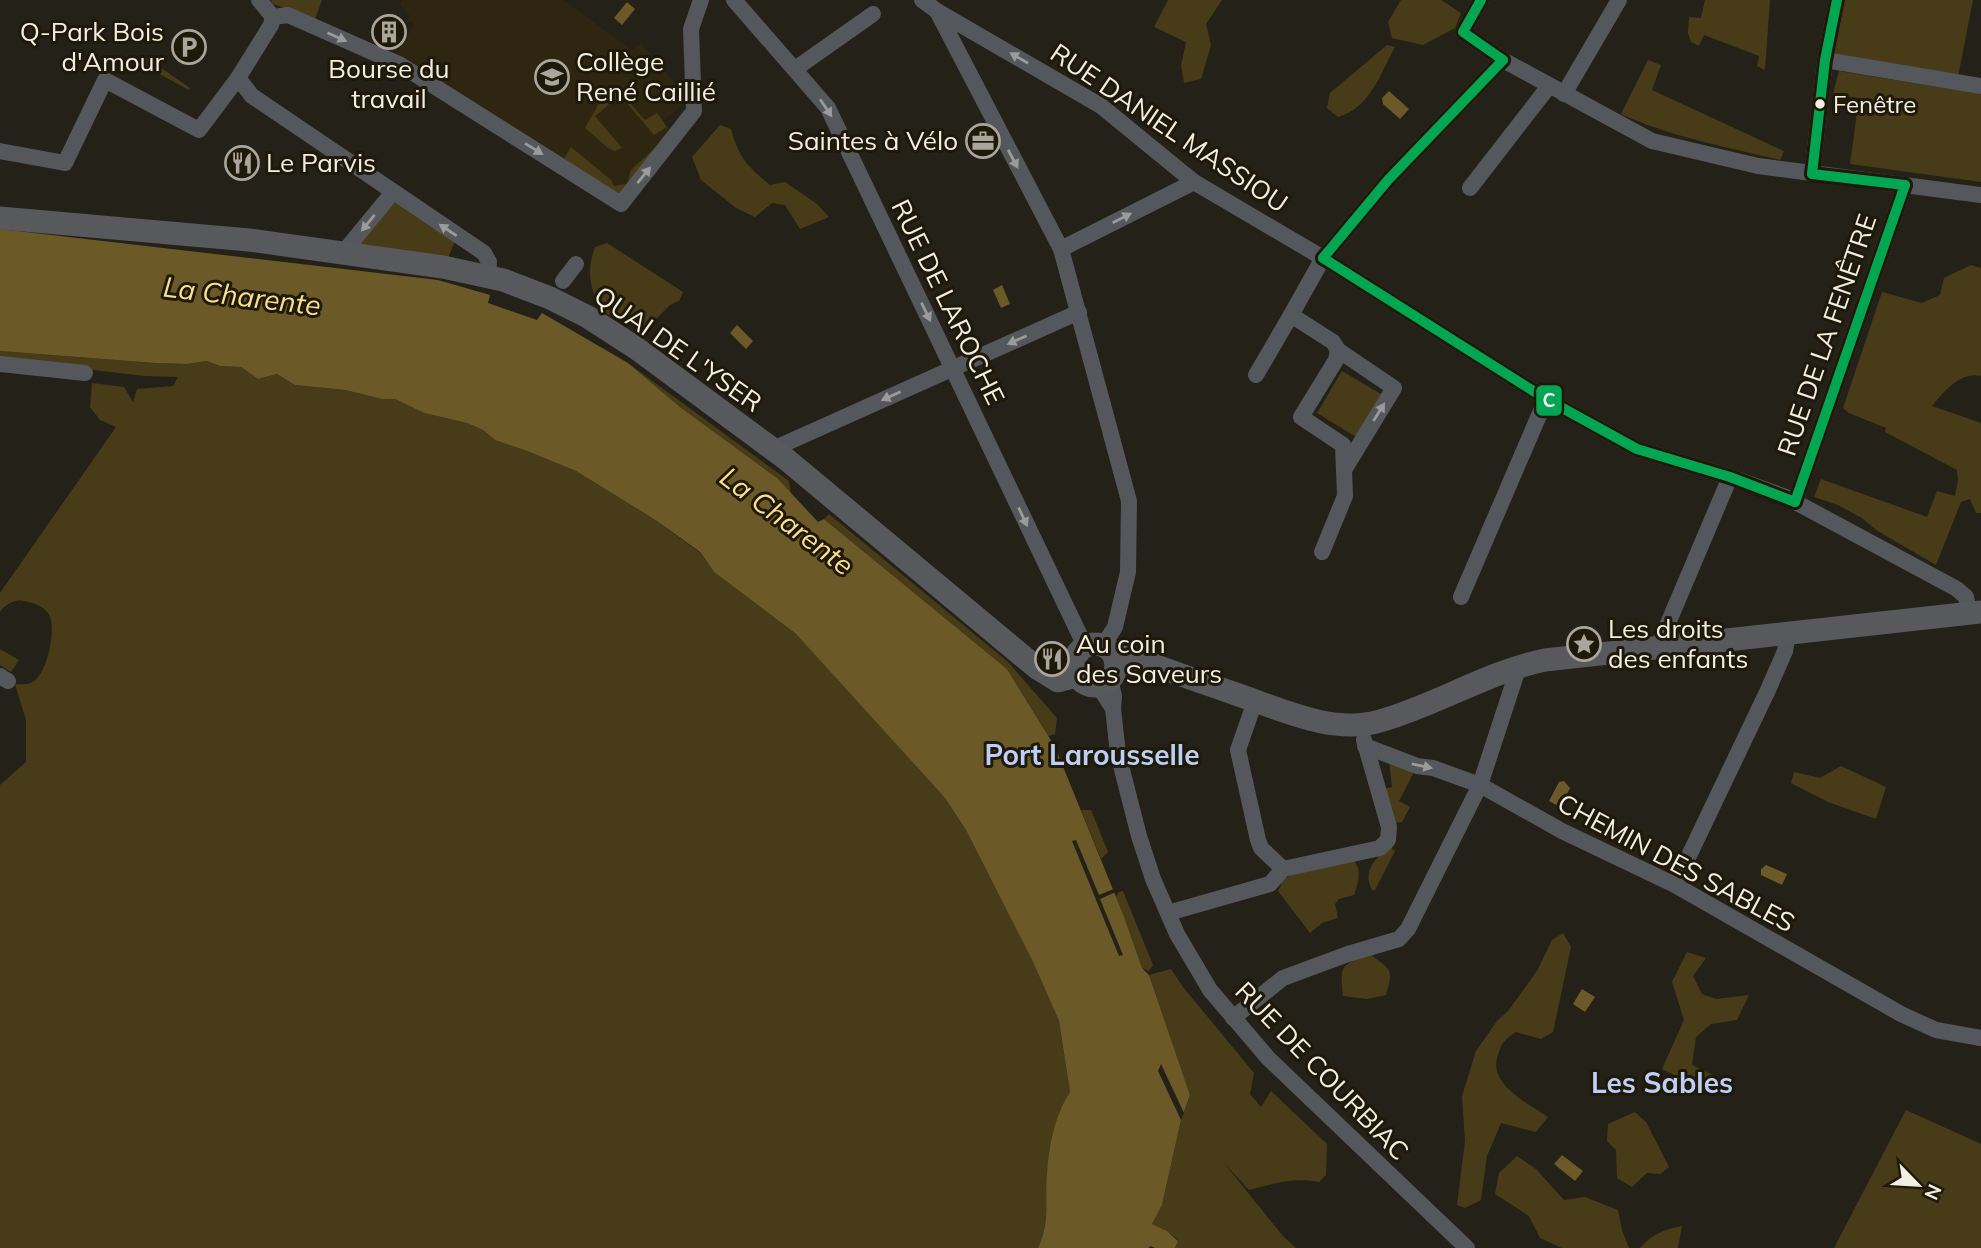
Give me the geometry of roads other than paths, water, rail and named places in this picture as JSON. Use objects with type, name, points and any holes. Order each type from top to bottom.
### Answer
[{"type":"street","points":[[259,0],[273,18]]},
{"type":"street","points":[[273,18],[288,15],[399,64],[621,204],[694,111],[691,29],[701,0]]},
{"type":"street","name":"RUE DE LAROCHE","points":[[734,0],[828,108],[1097,665]]},
{"type":"street","name":"RUE DANIEL MASSIOU","points":[[922,0],[1101,106],[1194,182],[1323,258],[1546,399],[1637,449],[1730,477],[1795,502],[1957,589],[1976,613]]},
{"type":"street","points":[[1481,0],[1463,32],[1503,60],[1652,141],[1726,160],[1812,174],[1981,195]]},
{"type":"street","points":[[1471,188],[1557,90],[1619,0]]},
{"type":"street","points":[[1812,174],[1825,60],[1836,0]]},
{"type":"street","points":[[937,11],[1061,249],[1129,501],[1128,572],[1115,628],[1097,665]]},
{"type":"street","points":[[795,69],[873,14]]},
{"type":"street","points":[[0,150],[65,163],[105,80],[199,130],[238,78],[273,18]]},
{"type":"street","points":[[1256,375],[1323,258],[1388,180],[1503,60]]},
{"type":"street","points":[[1825,60],[1981,86]]},
{"type":"street","points":[[238,78],[252,96],[485,253],[489,262],[488,276]]},
{"type":"street","points":[[1061,249],[1194,182]]},
{"type":"street","name":"RUE DE LA FENÊTRE","points":[[1795,502],[1905,185]]},
{"type":"street","points":[[342,254],[393,192]]},
{"type":"street","name":"QUAI DE L'YSER","points":[[0,218],[237,239],[443,267],[558,288],[587,317],[636,348],[772,449],[1037,668],[1058,681],[1097,665],[1129,657],[1364,735]]},
{"type":"street","points":[[558,288],[576,264]]},
{"type":"street","points":[[772,449],[1079,312]]},
{"type":"street","points":[[1291,315],[1333,342],[1338,350],[1394,388],[1344,470]]},
{"type":"street","points":[[1322,552],[1345,496],[1343,445],[1301,417],[1336,360],[1338,350]]},
{"type":"street","points":[[0,364],[85,373]]},
{"type":"street","points":[[1461,597],[1546,399]]},
{"type":"street","points":[[1658,647],[1730,477]]},
{"type":"street","points":[[1168,913],[1270,884],[1283,869],[1380,848],[1388,840],[1389,827],[1364,735],[1391,717],[1519,666],[1584,655],[1976,613]]},
{"type":"street","points":[[1675,885],[1768,690],[1785,651],[1788,634]]},
{"type":"street","name":"RUE DE COURBIAC","points":[[1097,665],[1103,693],[1113,708],[1125,788],[1146,858],[1186,951],[1210,990],[1277,1067],[1467,1248]]},
{"type":"street","points":[[1233,1018],[1283,978],[1399,939],[1408,929],[1480,785],[1519,666]]},
{"type":"street","points":[[1255,701],[1238,750],[1261,848],[1283,869]]},
{"type":"street","name":"CHEMIN DES SABLES","points":[[1364,735],[1417,766],[1433,768],[1480,785],[1562,831],[1675,885],[1901,1014],[1936,1030],[1981,1038]]},
{"type":"water","points":[[627,2],[635,9],[622,25],[614,18]]},
{"type":"water","points":[[1389,91],[1409,109],[1400,119],[1383,104],[1382,98]]},
{"type":"water","name":"La Charente","points":[[0,229],[438,280],[490,295],[488,303],[537,320],[542,313],[628,363],[680,407],[777,478],[818,522],[824,519],[1007,669],[1055,747],[1123,914],[1142,968],[1149,975],[1190,1095],[1181,1120],[1162,1205],[1152,1224],[1167,1231],[1178,1241],[1175,1248],[1038,1248],[1046,1219],[1051,1141],[1060,1110],[1070,1092],[1059,1021],[1033,962],[966,830],[945,798],[796,634],[714,572],[700,552],[657,521],[576,471],[495,440],[483,430],[467,423],[424,413],[395,399],[295,385],[277,374],[258,379],[241,367],[220,366],[207,361],[187,364],[155,363],[0,351]]},
{"type":"water","points":[[1002,285],[1010,304],[1001,308],[993,290]]},
{"type":"water","points":[[737,325],[753,341],[746,349],[730,333]]},
{"type":"water","points":[[1564,781],[1570,788],[1560,807],[1549,801],[1559,782]]},
{"type":"water","points":[[1766,865],[1787,874],[1782,885],[1761,875],[1761,869]]},
{"type":"water","points":[[1582,989],[1595,997],[1585,1012],[1573,1004]]},
{"type":"water","points":[[1562,1155],[1583,1171],[1575,1181],[1554,1164]]},
{"type":"place","name":"Bourse du travail","points":[[389,32]]},
{"type":"place","name":"Q-Park Bois d'Amour","points":[[189,47]]},
{"type":"place","name":"Collège René Caillié","points":[[552,77]]},
{"type":"place","name":"Fenêtre","points":[[1820,104]]},
{"type":"place","name":"Saintes à Vélo","points":[[983,141]]},
{"type":"place","name":"Le Parvis","points":[[242,163]]},
{"type":"place","name":"Les droits des enfants","points":[[1584,644]]},
{"type":"place","name":"Au coin des Saveurs","points":[[1052,659]]},
{"type":"district","name":"Port Larousselle","points":[[1092,755]]},
{"type":"district","name":"Les Sables","points":[[1662,1083]]}]
